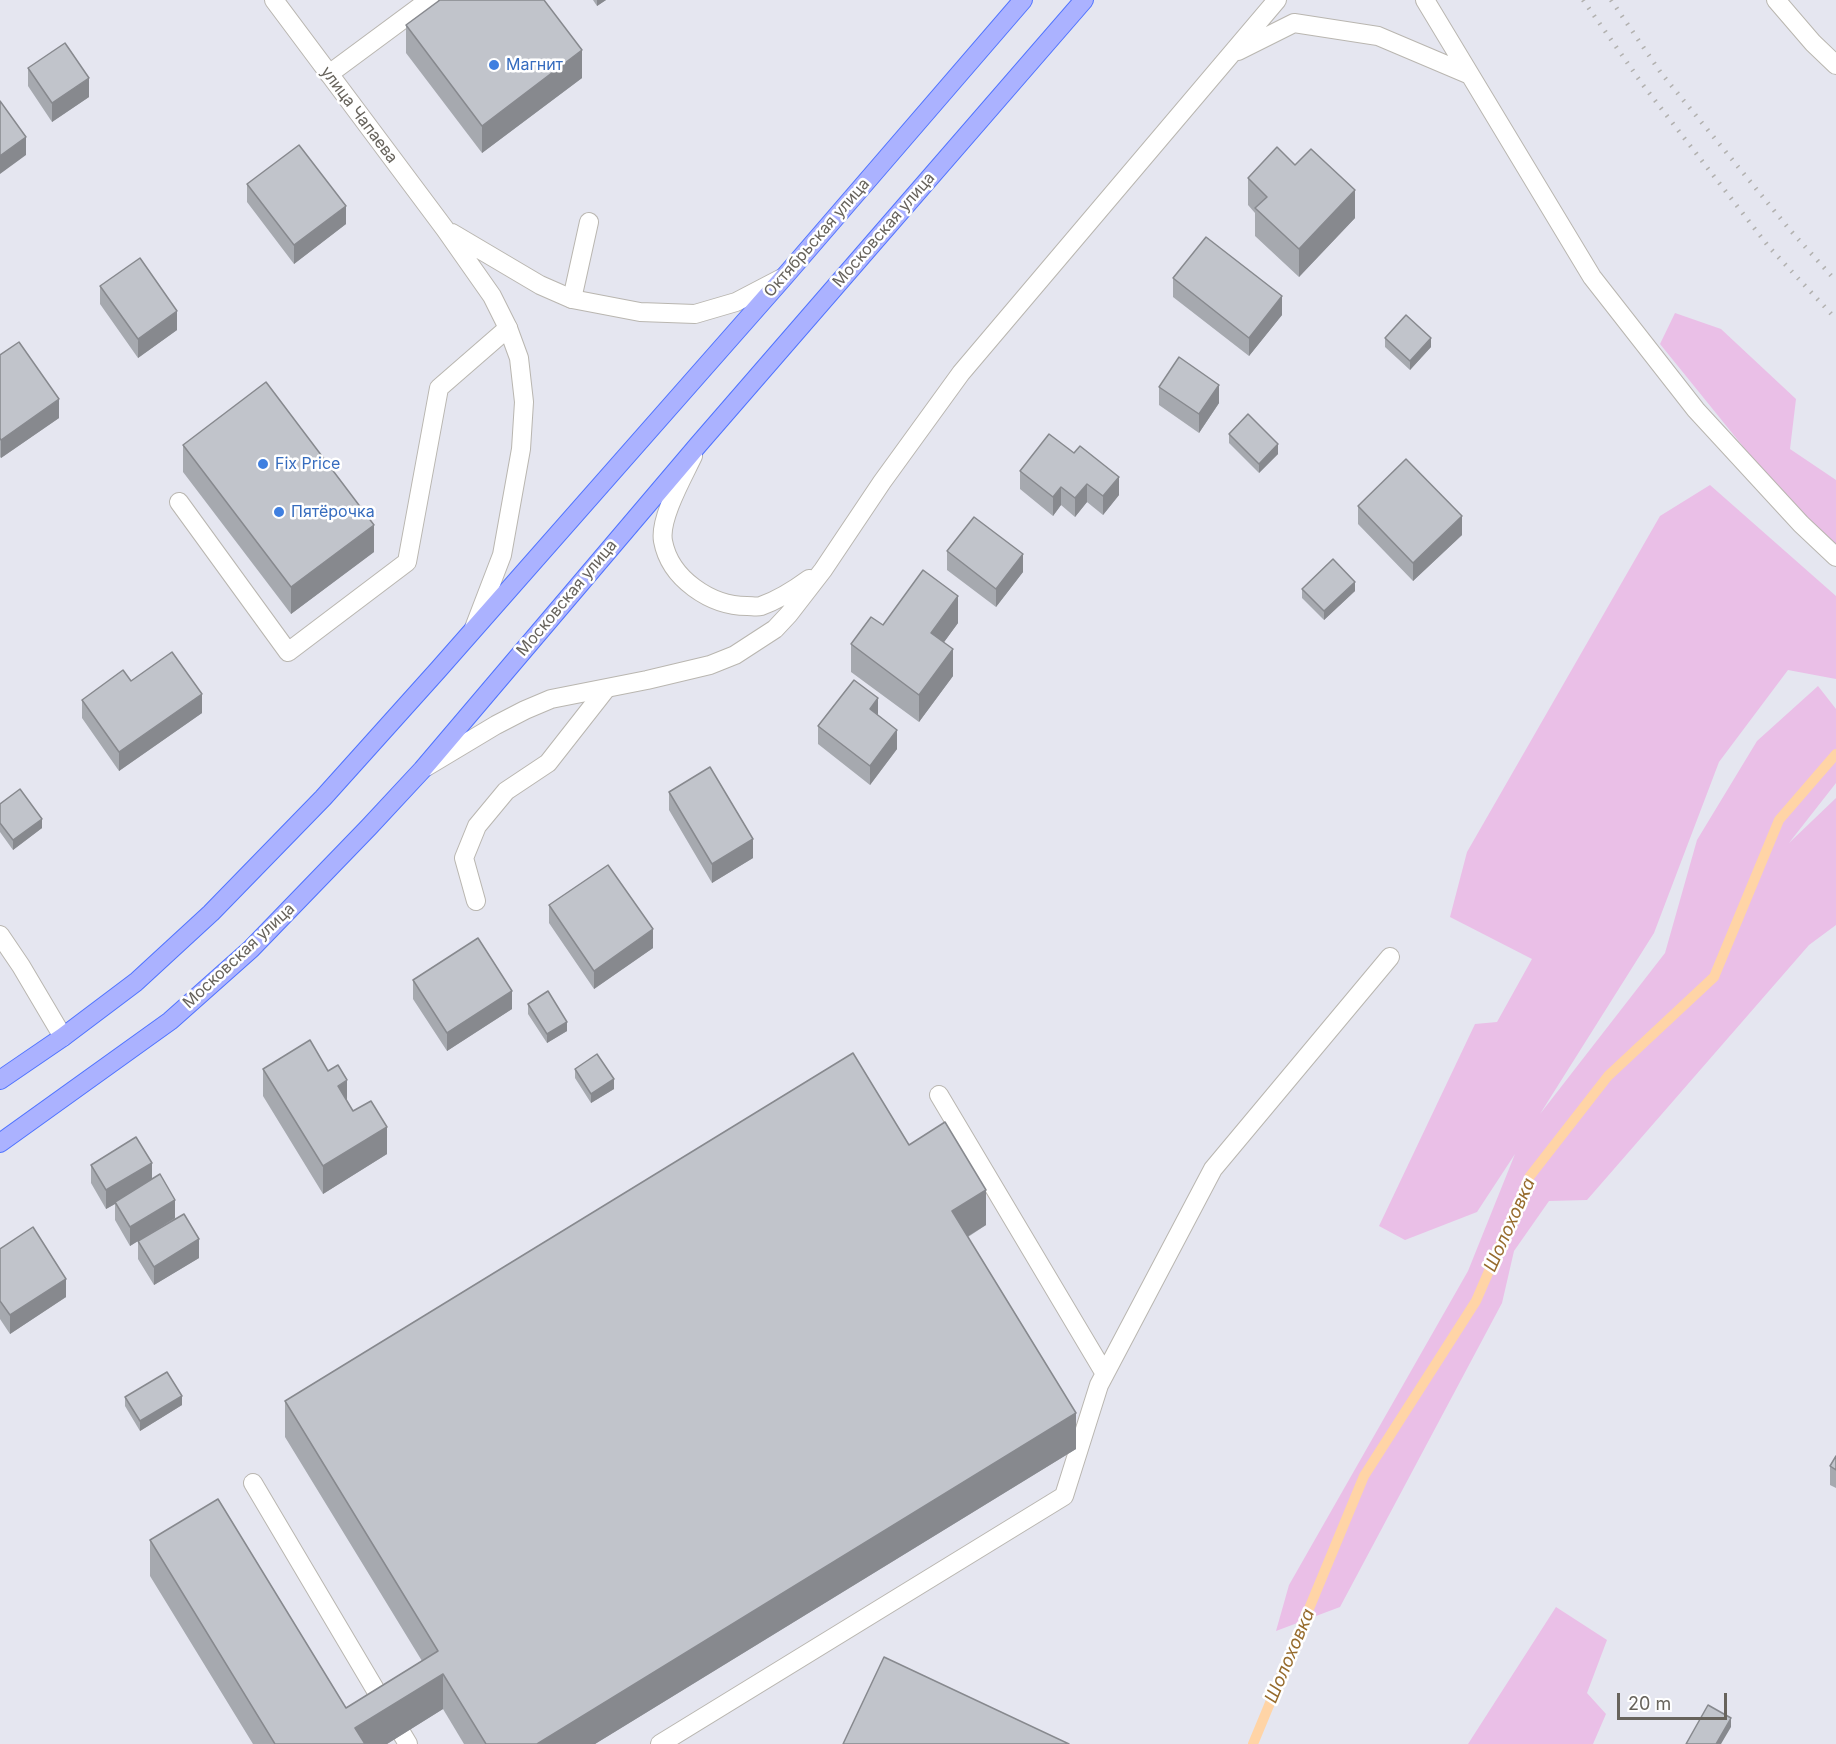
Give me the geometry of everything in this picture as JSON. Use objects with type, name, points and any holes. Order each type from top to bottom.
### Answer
[{"type":"main road","name":"Октябрьская улица","points":[[474,629],[785,276],[1023,0]]},
{"type":"main road","name":"Московская улица","points":[[0,1143],[170,1021],[251,949],[369,828],[422,770],[698,445],[1084,0]]},
{"type":"main road","points":[[0,1080],[63,1037],[136,982],[212,913],[323,798],[474,629]]},
{"type":"street","name":"улица Чапаева","points":[[274,0],[492,296],[508,328],[519,358],[524,402],[521,449],[502,555],[474,629]]},
{"type":"street","points":[[329,74],[429,0]]},
{"type":"street","points":[[422,770],[525,710],[551,699],[710,665],[735,655],[775,629],[823,570],[882,482],[962,373],[1277,0]]},
{"type":"street","points":[[1425,0],[1592,277],[1696,410],[1801,524],[1836,557]]},
{"type":"street","points":[[1776,0],[1813,43],[1836,65]]},
{"type":"street","points":[[1230,55],[1294,23],[1378,36],[1470,75]]},
{"type":"street","points":[[572,299],[590,222]]},
{"type":"street","points":[[445,230],[540,285],[572,299],[640,312],[695,314],[736,302],[785,276]]},
{"type":"street","points":[[180,502],[288,652],[407,562],[438,388],[508,328]]},
{"type":"street","points":[[698,445],[666,514],[662,540],[671,564],[684,579],[712,599],[736,606],[759,606],[789,593],[823,570]]},
{"type":"street","points":[[476,901],[464,858],[477,826],[506,791],[548,763],[606,688]]},
{"type":"street","points":[[0,935],[63,1037]]},
{"type":"street","points":[[660,1744],[1064,1496],[1099,1385],[1213,1169],[1390,957]]},
{"type":"street","points":[[939,1095],[1105,1374]]},
{"type":"street","points":[[253,1483],[391,1716]]},
{"type":"shaded area","points":[[1675,313],[1721,329],[1796,399],[1790,449],[1836,480],[1836,550],[1805,523],[1660,344]]},
{"type":"shaded area","points":[[1710,485],[1836,596],[1836,679],[1788,670],[1719,762],[1654,933],[1540,1114],[1665,953],[1697,840],[1757,741],[1818,686],[1836,709],[1836,783],[1789,843],[1836,798],[1836,925],[1809,945],[1587,1200],[1549,1201],[1514,1251],[1502,1303],[1340,1607],[1276,1631],[1289,1585],[1468,1271],[1515,1154],[1477,1212],[1405,1240],[1379,1226],[1475,1024],[1497,1022],[1532,959],[1450,917],[1467,852],[1660,516]]},
{"type":"shaded area","points":[[1556,1607],[1607,1640],[1587,1693],[1606,1714],[1593,1744],[1468,1744]]},
{"type":"building","name":"Магнит","points":[[440,0],[544,0],[582,50],[482,126],[406,25]]},
{"type":"building","points":[[65,43],[89,78],[52,103],[28,68]]},
{"type":"building","points":[[0,101],[26,137],[0,156]]},
{"type":"building","points":[[299,145],[346,206],[294,245],[247,184]]},
{"type":"building","points":[[1277,147],[1295,165],[1311,149],[1355,190],[1299,249],[1255,208],[1267,197],[1248,178]]},
{"type":"building","points":[[1206,237],[1282,296],[1249,338],[1173,278]]},
{"type":"building","points":[[140,258],[177,311],[138,339],[100,286]]},
{"type":"building","points":[[1406,315],[1431,338],[1410,361],[1385,338]]},
{"type":"building","points":[[19,342],[59,399],[1,440],[0,355]]},
{"type":"building","points":[[1179,357],[1219,385],[1199,414],[1159,387]]},
{"type":"building","name":"Пятёрочка","points":[[266,382],[374,525],[291,587],[183,445]]},
{"type":"building","points":[[1248,414],[1278,444],[1259,464],[1229,434]]},
{"type":"building","points":[[1049,434],[1074,453],[1080,446],[1119,477],[1103,496],[1087,484],[1075,498],[1061,487],[1053,497],[1020,471]]},
{"type":"building","points":[[1406,459],[1462,516],[1413,563],[1358,506]]},
{"type":"building","points":[[974,517],[1023,554],[996,589],[947,551]]},
{"type":"building","points":[[1333,559],[1355,582],[1324,611],[1302,589]]},
{"type":"building","points":[[923,570],[958,596],[931,633],[953,649],[919,695],[851,644],[871,617],[883,625]]},
{"type":"building","points":[[172,652],[202,694],[119,752],[82,700],[123,670],[131,681]]},
{"type":"building","points":[[854,680],[878,698],[870,709],[897,730],[870,766],[818,726]]},
{"type":"building","points":[[710,767],[753,839],[712,864],[669,792]]},
{"type":"building","points":[[20,789],[42,819],[13,840],[0,823],[0,804]]},
{"type":"building","points":[[608,865],[653,929],[594,971],[549,905]]},
{"type":"building","points":[[478,938],[512,991],[447,1033],[413,980]]},
{"type":"building","points":[[548,991],[567,1022],[547,1034],[528,1004]]},
{"type":"building","points":[[310,1040],[328,1071],[338,1065],[347,1080],[338,1086],[353,1111],[371,1101],[387,1127],[323,1166],[263,1069]]},
{"type":"building","points":[[853,1053],[909,1145],[945,1122],[986,1190],[952,1211],[1076,1413],[537,1744],[486,1744],[443,1674],[355,1728],[365,1744],[275,1744],[150,1540],[218,1499],[346,1708],[438,1651],[285,1401]]},
{"type":"building","points":[[597,1054],[614,1079],[591,1094],[575,1069]]},
{"type":"building","points":[[136,1137],[152,1163],[106,1190],[91,1165]]},
{"type":"building","points":[[160,1174],[175,1200],[130,1227],[115,1202]]},
{"type":"building","points":[[184,1214],[199,1239],[154,1267],[138,1241]]},
{"type":"building","points":[[33,1227],[66,1279],[10,1315],[0,1301],[0,1249]]},
{"type":"building","points":[[167,1372],[182,1396],[140,1421],[125,1397]]},
{"type":"building","points":[[1836,1456],[1836,1470],[1830,1466]]},
{"type":"building","points":[[884,1657],[1069,1744],[843,1744]]},
{"type":"building","points":[[1708,1705],[1731,1718],[1716,1744],[1686,1744]]},
{"type":"waterway","name":"Шолоховка","points":[[1253,1744],[1364,1476],[1476,1301],[1530,1176],[1608,1076],[1714,977],[1779,820],[1836,754]]},
{"type":"railway","points":[[1583,0],[1643,85],[1769,247],[1836,319]]},
{"type":"railway","points":[[1611,0],[1661,73],[1790,230],[1836,281]]},
{"type":"place","name":"Магнит","points":[[494,65]]},
{"type":"place","name":"Fix Price","points":[[263,464]]},
{"type":"place","name":"Пятёрочка","points":[[279,512]]}]
